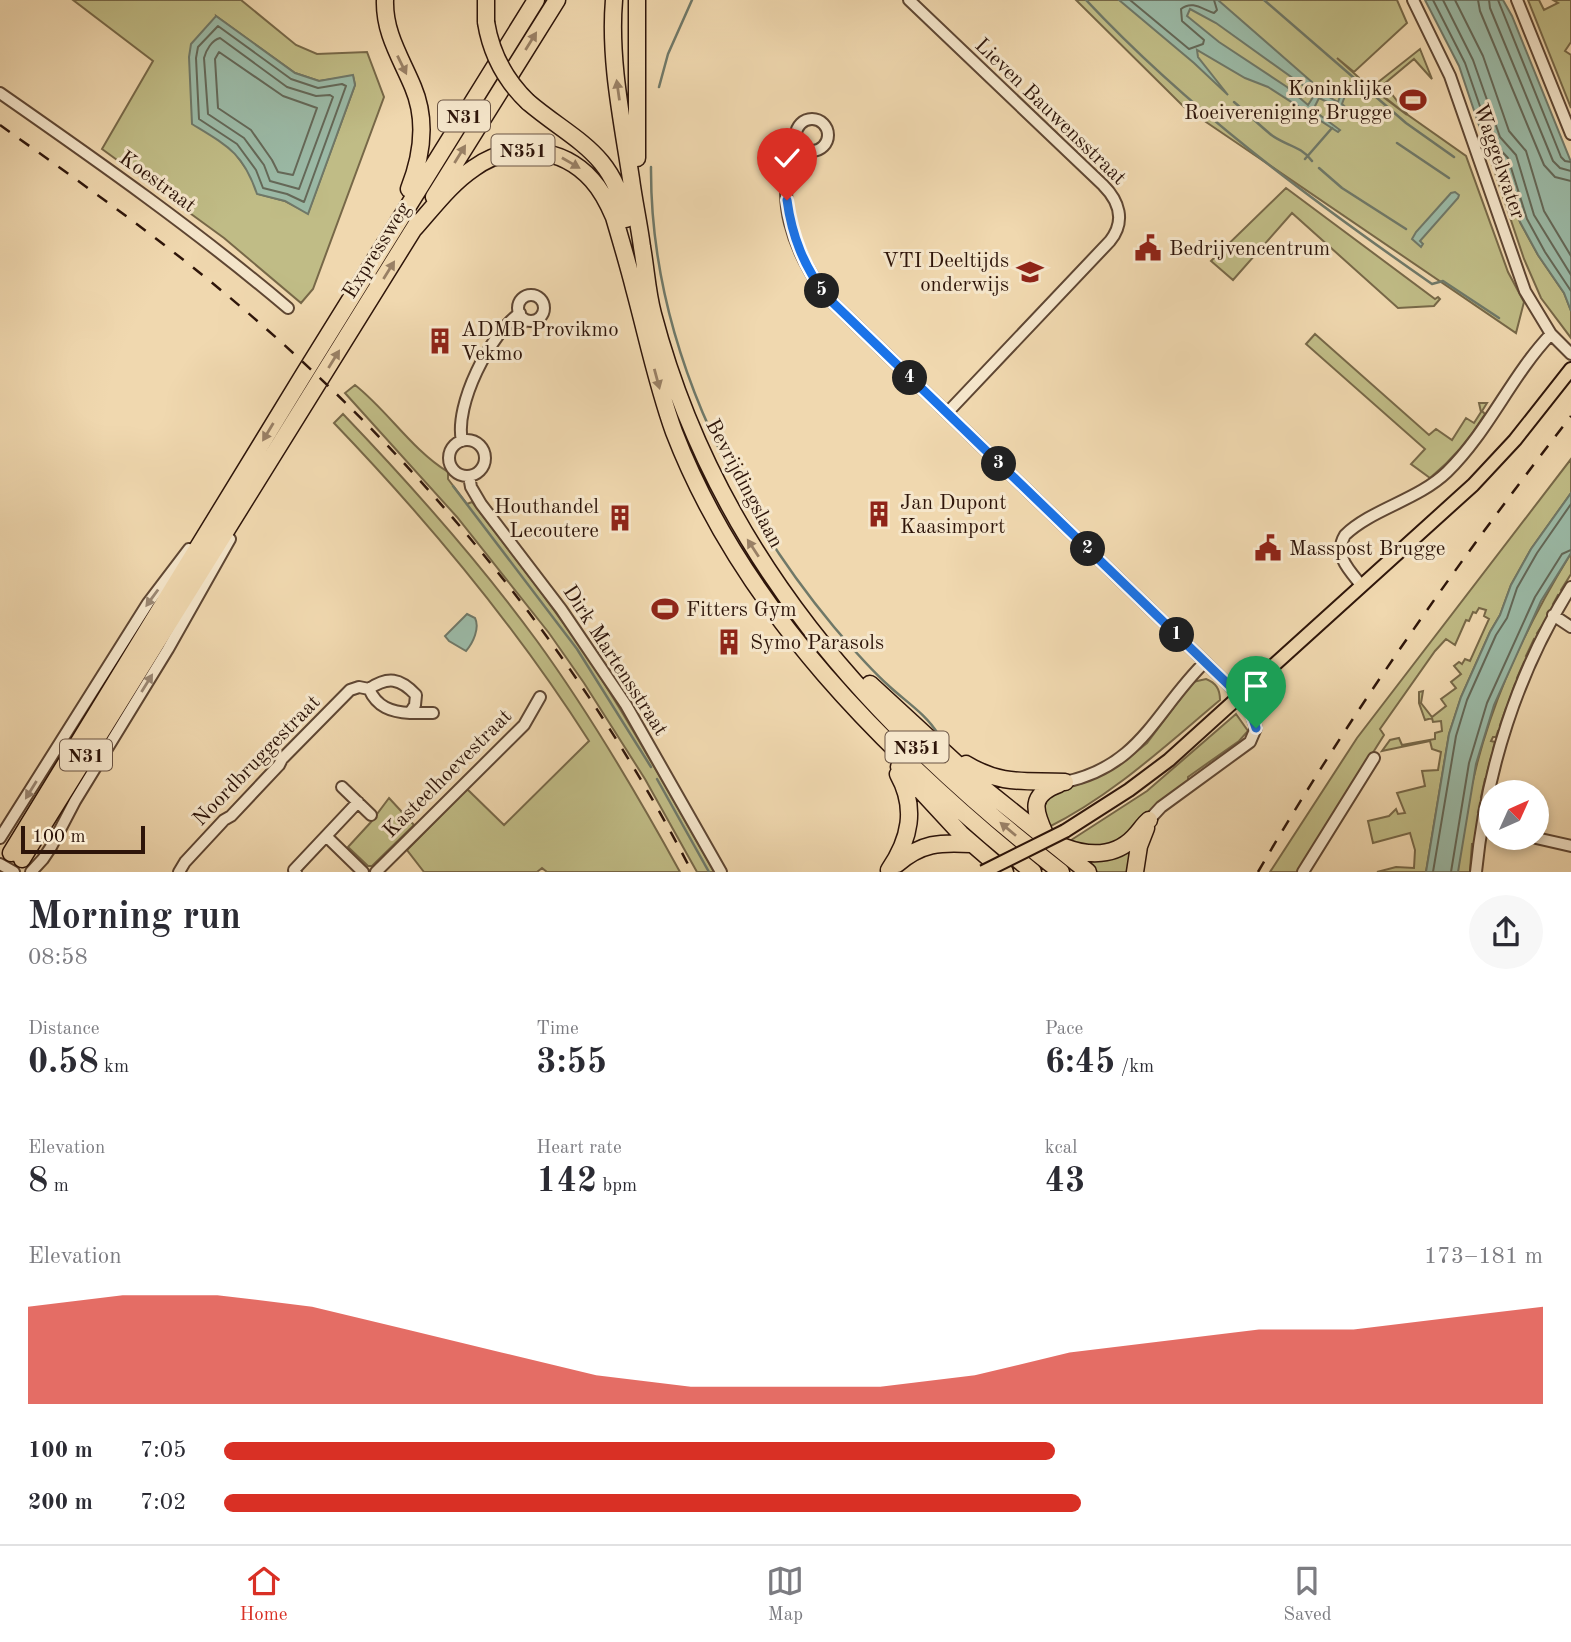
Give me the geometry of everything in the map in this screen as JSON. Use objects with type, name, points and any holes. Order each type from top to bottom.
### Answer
[{"type":"highway","points":[[385,0],[387,29],[414,90],[420,109],[422,130],[416,171],[396,212],[391,232]]},
{"type":"highway","name":"N351","points":[[486,0],[486,22],[491,45],[502,70],[528,102],[583,142],[606,167],[616,184],[629,235],[634,286]]},
{"type":"highway","name":"Expressweg","points":[[15,864],[225,519],[391,232],[536,0]]},
{"type":"highway","name":"Expressweg","points":[[225,519],[413,230],[557,0]]},
{"type":"highway","name":"Bevrijdingslaan","points":[[614,0],[614,62],[646,284],[689,423],[733,516],[791,605],[830,654],[914,745],[975,802],[1061,872]]},
{"type":"highway","name":"N351","points":[[637,0],[636,142],[642,244]]},
{"type":"highway","name":"N351","points":[[413,230],[450,188],[476,166],[503,153],[522,150],[544,152],[582,170],[604,195],[614,217],[634,286]]},
{"type":"highway","name":"Bevrijdingslaan","points":[[634,286],[674,432],[724,534],[757,587],[794,637],[845,696],[932,785],[1033,872]]},
{"type":"highway","points":[[791,605],[812,619],[857,670],[982,787],[1088,872]]},
{"type":"highway","points":[[845,696],[854,717],[995,870]]},
{"type":"highway","points":[[919,730],[964,763],[984,774],[1030,783],[1065,782]]},
{"type":"highway","points":[[886,753],[904,785],[910,814],[904,846],[888,871]]},
{"type":"highway","points":[[1065,782],[1046,789],[1036,804],[1038,821],[1050,841],[1085,853],[1107,852],[1126,844],[1149,820]]},
{"type":"highway","points":[[1135,872],[1139,846],[1149,820]]},
{"type":"highway","points":[[888,871],[908,855],[928,845],[971,844]]},
{"type":"main road","points":[[995,870],[1065,831],[1149,775],[1239,697],[1481,477],[1571,369]]},
{"type":"street","name":"Lieven Bauwensstraat","points":[[909,0],[1108,190],[1117,202],[1119,211],[1118,227],[1110,241],[947,413]]},
{"type":"street","name":"Waggelwater","points":[[1413,0],[1450,76],[1517,274],[1533,307],[1551,334],[1571,354]]},
{"type":"street","points":[[1517,0],[1571,134]]},
{"type":"street","name":"Koestraat","points":[[0,93],[213,245],[288,308]]},
{"type":"street","points":[[802,147],[792,159],[787,192],[790,220],[806,265],[826,296],[1205,662],[1239,697],[1255,723],[1253,738],[1161,807],[1149,820]]},
{"type":"street","name":"Dirk Martensstraat","points":[[520,313],[505,327],[492,346],[465,398],[460,419],[461,441],[451,448],[449,461],[455,472],[469,476],[471,486],[481,504],[561,609],[626,705],[721,872]]},
{"type":"street","points":[[1362,586],[1340,554],[1345,535],[1415,495],[1445,474],[1472,446],[1528,359],[1551,334]]},
{"type":"street","points":[[461,441],[476,443],[485,454],[482,469],[469,476]]},
{"type":"street","name":"Expressweg","points":[[0,838],[148,603],[206,523],[225,519]]},
{"type":"street","points":[[1495,780],[1505,730],[1534,655],[1553,615],[1571,586]]},
{"type":"street","points":[[1553,615],[1571,627]]},
{"type":"street","points":[[1065,782],[1090,775],[1125,755],[1148,733],[1205,662]]},
{"type":"street","name":"Noordbruggestraat","points":[[179,872],[193,854],[350,690],[359,687],[369,689],[382,680],[390,680],[408,687],[416,695],[411,713]]},
{"type":"street","points":[[369,689],[380,705],[393,712],[433,713]]},
{"type":"street","name":"Kasteelhoevestraat","points":[[376,872],[524,725],[540,697]]},
{"type":"street","points":[[1303,872],[1374,758]]},
{"type":"street","points":[[342,787],[371,815]]},
{"type":"street","points":[[296,872],[294,870],[358,802]]},
{"type":"street","points":[[326,836],[363,872]]},
{"type":"street","points":[[1549,841],[1571,846]]},
{"type":"street","points":[[1476,872],[1481,850]]},
{"type":"shaded area","points":[[73,0],[241,0],[296,45],[317,54],[367,52],[384,97],[313,289],[301,303],[224,238],[102,149],[153,61]],"holes":[[[216,16],[295,73],[319,81],[353,76],[355,85],[308,213],[285,201],[258,194],[250,174],[232,149]]]},
{"type":"shaded area","points":[[1076,0],[1397,0],[1407,23],[1354,72],[1337,58],[1366,84],[1407,115],[1372,87],[1420,49],[1432,79],[1414,59],[1384,84],[1408,115],[1466,156],[1508,272],[1524,302],[1516,333],[1184,107]]},
{"type":"shaded area","points":[[1528,0],[1539,0],[1544,10],[1558,3],[1553,0],[1571,0],[1571,42],[1565,51],[1571,55],[1571,108]]},
{"type":"shaded area","points":[[1486,146],[1502,161],[1520,222],[1564,293],[1571,311],[1571,338],[1541,298],[1524,259]]},
{"type":"shaded area","points":[[1286,188],[1435,299],[1440,299],[1434,306],[1398,308],[1292,213],[1233,280],[1211,261]]},
{"type":"shaded area","points":[[1315,334],[1429,435],[1436,429],[1452,440],[1466,418],[1474,423],[1481,412],[1479,403],[1487,403],[1482,411],[1485,414],[1460,448],[1430,478],[1411,464],[1425,449],[1306,344]]},
{"type":"shaded area","points":[[355,385],[411,442],[448,472],[448,479],[467,504],[472,502],[581,647],[714,872],[697,872],[645,779],[549,633],[457,517],[345,393]]},
{"type":"shaded area","points":[[343,414],[444,524],[492,581],[537,641],[612,754],[680,872],[547,872],[542,868],[537,872],[424,872],[407,850],[467,789],[504,825],[589,741],[531,656],[469,576],[404,498],[334,423]]},
{"type":"shaded area","points":[[1571,459],[1571,493],[1531,549],[1511,585],[1500,615],[1461,697],[1449,734],[1426,872],[1377,872],[1396,867],[1414,868],[1415,850],[1410,833],[1373,843],[1368,821],[1389,816],[1396,809],[1398,814],[1405,813],[1397,793],[1425,786],[1422,771],[1438,770],[1441,752],[1432,749],[1430,741],[1382,751],[1390,740],[1399,738],[1402,745],[1435,739],[1435,733],[1442,731],[1441,721],[1433,722],[1432,718],[1425,720],[1419,703],[1419,692],[1423,691],[1421,703],[1432,717],[1446,706],[1441,699],[1456,688],[1451,682],[1461,674],[1454,666],[1459,662],[1462,664],[1465,659],[1470,661],[1489,619],[1484,616],[1486,610],[1479,608],[1476,613],[1473,612],[1469,621],[1466,620],[1455,645],[1446,639],[1435,651],[1380,729],[1384,735],[1298,872],[1270,872],[1357,738]]},
{"type":"shaded area","points":[[1571,553],[1571,574],[1561,590],[1564,592],[1561,596],[1558,595],[1553,604],[1555,606],[1537,633],[1537,640],[1534,639],[1526,656],[1529,657],[1527,663],[1524,662],[1517,678],[1520,679],[1518,685],[1515,684],[1509,709],[1506,708],[1500,725],[1503,726],[1501,732],[1498,731],[1491,741],[1495,742],[1493,749],[1496,750],[1495,755],[1492,754],[1488,779],[1479,780],[1479,823],[1475,844],[1472,844],[1472,872],[1458,872],[1473,779],[1482,744],[1520,647]]},
{"type":"shaded area","points":[[1206,679],[1217,687],[1220,700],[1116,786],[1047,828],[1042,801],[1054,789],[1083,783],[1121,764],[1147,743],[1193,682]]},
{"type":"shaded area","points":[[1236,714],[1248,731],[1239,741],[1188,777],[1188,781],[1148,813],[1134,833],[1105,849],[1065,844],[1147,791]]},
{"type":"shaded area","points":[[389,798],[414,825],[372,866],[368,866],[348,847]]},
{"type":"shaded area","points":[[1133,843],[1132,872],[1094,872],[1082,858]]},
{"type":"water","points":[[1119,0],[1218,0],[1329,97],[1338,102],[1342,91],[1346,93],[1342,104],[1353,114],[1319,98],[1313,110],[1340,130],[1338,132],[1268,87],[1245,78],[1197,50],[1198,57],[1228,95]],"holes":[[[1190,9],[1216,23],[1315,94],[1308,105],[1187,16]]]},
{"type":"water","points":[[1425,0],[1503,0],[1512,16],[1571,162],[1571,311],[1564,293],[1520,222],[1502,161],[1486,146],[1459,66]]},
{"type":"water","points":[[216,16],[295,73],[319,81],[353,75],[355,85],[308,214],[285,201],[257,194],[246,169],[233,152],[192,124],[189,57],[191,44]]},
{"type":"water","points":[[1451,193],[1459,195],[1458,198],[1420,241],[1423,244],[1421,247],[1412,239],[1416,232]]},
{"type":"water","points":[[1571,493],[1571,553],[1541,601],[1494,705],[1476,764],[1458,872],[1426,872],[1449,734],[1461,697],[1500,615],[1511,585],[1531,549]]},
{"type":"water","points":[[467,614],[475,618],[477,626],[466,651],[445,636]]},
{"type":"waterway","points":[[659,87],[668,54],[692,0]]},
{"type":"waterway","points":[[1086,0],[1166,78],[1296,186],[1432,284],[1443,281],[1499,318]]},
{"type":"waterway","points":[[1264,0],[1406,123],[1454,157]]},
{"type":"waterway","points":[[1234,102],[1274,137],[1302,152],[1312,161]]},
{"type":"waterway","points":[[1305,159],[1332,128]]},
{"type":"waterway","points":[[1397,143],[1449,178]]},
{"type":"waterway","points":[[651,167],[654,230],[664,292],[681,353],[702,412],[729,470],[761,525],[834,627],[874,672],[921,714],[938,734]]},
{"type":"waterway","points":[[1319,168],[1342,188],[1406,229]]},
{"type":"waterway","points":[[453,486],[577,649],[651,767]]},
{"type":"waterway","points":[[657,779],[709,872]]},
{"type":"railway","points":[[0,125],[87,187],[228,296],[298,357],[365,422],[428,490],[489,561],[598,711],[647,790],[692,872]]},
{"type":"railway","points":[[1258,872],[1330,754],[1407,639],[1571,416]]},
{"type":"place","name":"Koninklijke Roeivereniging Brugge","points":[[1413,100]]},
{"type":"place","name":"Bedrijvencentrum","points":[[1148,248]]},
{"type":"place","name":"VTI Deeltijds onderwijs","points":[[1030,272]]},
{"type":"place","name":"ADMB Provikmo Vekmo","points":[[440,341]]},
{"type":"place","name":"Jan Dupont Kaasimport","points":[[879,514]]},
{"type":"place","name":"Houthandel Lecoutere","points":[[620,518]]},
{"type":"place","name":"Masspost Brugge","points":[[1268,548]]},
{"type":"place","name":"Fitters Gym","points":[[665,609]]},
{"type":"place","name":"Symo Parasols","points":[[729,642]]},
{"type":"route","points":[[787,200],[801,256],[826,296],[1234,690],[1252,716],[1256,728]]}]
